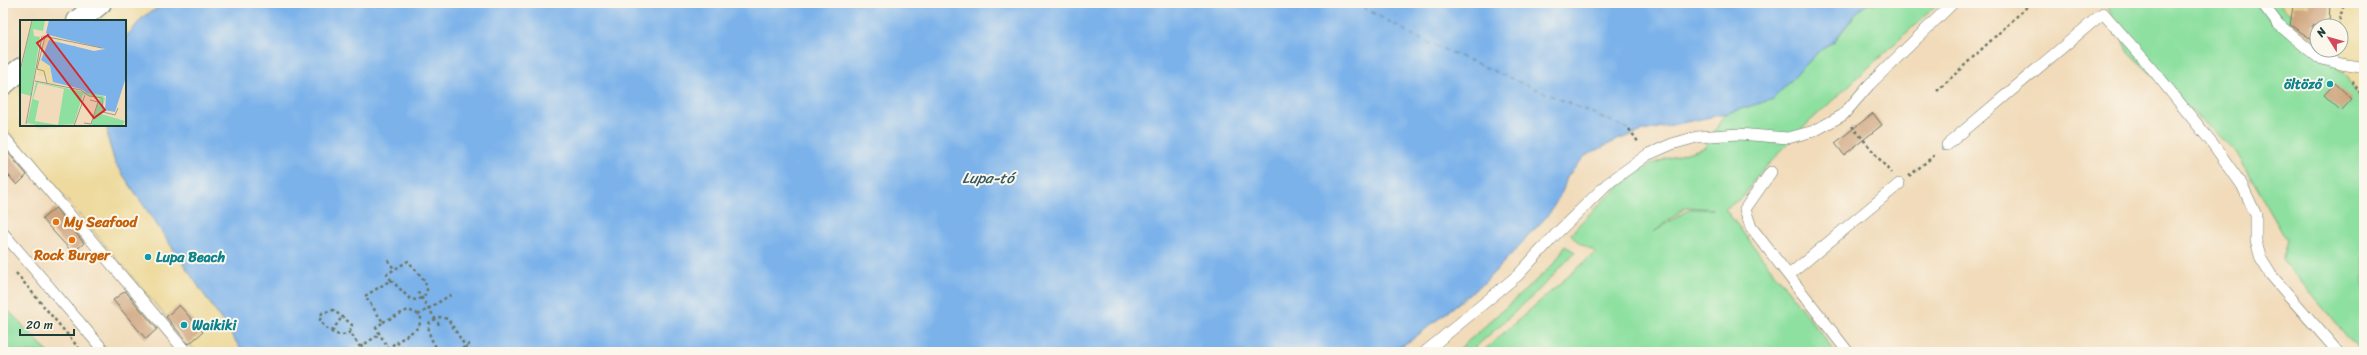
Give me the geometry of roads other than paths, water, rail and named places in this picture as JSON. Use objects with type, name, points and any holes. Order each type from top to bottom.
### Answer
[{"type":"street","points":[[79,20],[100,3]]},
{"type":"street","points":[[3,84],[20,70]]},
{"type":"lane","points":[[1425,352],[1518,275],[1557,233],[1607,184],[1647,155],[1672,144],[1697,137],[1739,134],[1788,138],[1814,131],[1843,115],[1868,85],[1953,3]]},
{"type":"lane","points":[[2262,3],[2278,24],[2319,58],[2347,65],[2364,66]]},
{"type":"lane","points":[[1947,145],[2103,13],[2154,71],[2213,144],[2242,185],[2256,215],[2256,242],[2260,259],[2271,274],[2338,352]]},
{"type":"lane","points":[[3,136],[186,352]]},
{"type":"lane","points":[[1771,172],[1745,208],[1751,227],[1848,352]]},
{"type":"lane","points":[[1789,275],[1899,184]]},
{"type":"lane","points":[[3,232],[106,352]]},
{"type":"water","name":"Lupa-tó","points":[[167,3],[1869,3],[1859,10],[1833,42],[1822,48],[1773,99],[1725,114],[1643,131],[1617,140],[1585,156],[1567,177],[1563,190],[1549,214],[1485,282],[1413,339],[1391,352],[243,352],[115,163],[108,139],[107,126],[126,126],[126,37],[144,16]]},
{"type":"place","name":"öltöző","points":[[2330,84]]},
{"type":"place","name":"My Seafood","points":[[56,222]]},
{"type":"place","name":"Rock Burger","points":[[72,240]]},
{"type":"place","name":"Lupa Beach","points":[[148,257]]},
{"type":"place","name":"Waikiki","points":[[184,325]]}]
